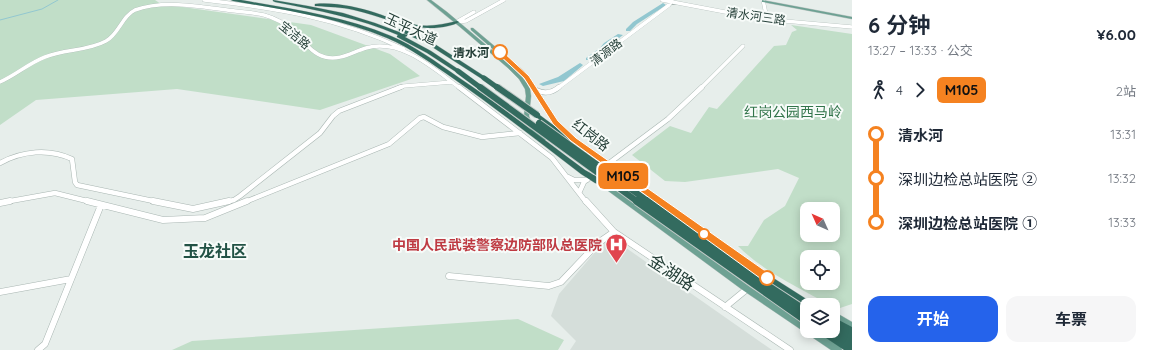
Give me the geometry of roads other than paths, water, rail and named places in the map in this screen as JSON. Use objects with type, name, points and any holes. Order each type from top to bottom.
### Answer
[{"type":"highway","name":"玉平大道","points":[[233,0],[344,18],[386,31],[408,40],[460,70],[697,245],[800,316]]},
{"type":"highway","name":"玉平大道","points":[[267,0],[336,13],[380,26],[416,41],[460,70],[758,280],[800,307]]},
{"type":"highway","points":[[267,0],[354,8],[404,25],[418,28],[436,27],[459,21]]},
{"type":"highway","points":[[291,3],[365,18],[405,32],[451,56],[537,115],[566,137],[574,140]]},
{"type":"highway","points":[[301,12],[362,27],[389,37],[414,49],[476,91],[589,177],[598,181]]},
{"type":"highway","points":[[768,278],[800,300]]},
{"type":"highway","points":[[840,325],[852,332]]},
{"type":"highway","points":[[840,332],[852,340]]},
{"type":"highway","points":[[834,338],[852,350]]},
{"type":"main road","name":"红岗路","points":[[430,0],[459,21],[524,82],[528,92],[526,115],[532,129],[589,177]]},
{"type":"main road","name":"红岗路","points":[[434,0],[519,68],[536,90],[555,122],[574,140],[768,278],[803,298]]},
{"type":"main road","points":[[763,1],[852,18]]},
{"type":"main road","points":[[598,181],[747,289],[800,325]]},
{"type":"main road","points":[[840,319],[852,326]]},
{"type":"main road","points":[[820,338],[838,350]]},
{"type":"street","points":[[158,2],[171,0]]},
{"type":"street","points":[[204,0],[331,20],[381,38],[419,58]]},
{"type":"street","points":[[459,21],[498,0]]},
{"type":"street","points":[[459,21],[504,0]]},
{"type":"street","name":"清水河三路","points":[[662,0],[768,19],[847,26]]},
{"type":"street","name":"宝洁路","points":[[0,82],[45,57],[89,48],[106,41],[117,32],[131,12],[145,5],[172,1],[269,17],[286,24],[316,53],[324,57],[342,57],[367,48],[380,46],[405,52],[419,58],[552,158],[568,177]]},
{"type":"street","name":"清源路","points":[[536,90],[542,93],[554,91],[673,1]]},
{"type":"street","name":"清源路","points":[[542,101],[671,6],[673,1]]},
{"type":"street","points":[[762,18],[766,14],[763,1]]},
{"type":"street","name":"清水河三路","points":[[762,18],[847,26],[852,28]]},
{"type":"street","points":[[768,19],[852,28]]},
{"type":"street","points":[[786,21],[852,28]]},
{"type":"street","points":[[579,193],[589,177],[606,163],[668,119],[743,46]]},
{"type":"street","points":[[0,163],[13,157],[34,152],[63,155],[72,159],[77,185],[82,187],[183,208],[204,208],[234,200],[240,196],[320,133],[333,116],[339,111],[404,86],[452,82]]},
{"type":"street","points":[[0,202],[55,193],[101,206],[163,220],[205,218],[389,144],[420,118],[428,117],[443,127],[482,137],[520,133]]},
{"type":"street","points":[[568,177],[574,180],[589,177]]},
{"type":"street","name":"金湖路","points":[[568,177],[591,208],[614,232],[790,350]]},
{"type":"street","points":[[38,350],[46,344],[101,206]]},
{"type":"street","points":[[450,276],[549,286],[555,285],[561,282],[598,243],[614,232]]},
{"type":"street","points":[[0,292],[71,279]]},
{"type":"street","points":[[725,307],[747,289]]},
{"type":"waterway","points":[[0,20],[42,9],[58,0]]},
{"type":"waterway","points":[[628,30],[635,23],[663,5]]},
{"type":"waterway","points":[[588,59],[620,35]]},
{"type":"waterway","points":[[543,84],[561,79],[580,65]]},
{"type":"place","name":"清水河","points":[[500,52]]},
{"type":"place","name":"中国人民武装警察边防部队总医院","points":[[617,264]]},
{"type":"district","name":"玉龙社区","points":[[215,251]]},
{"type":"park label","name":"红岗公园西马岭","points":[[793,112]]}]
